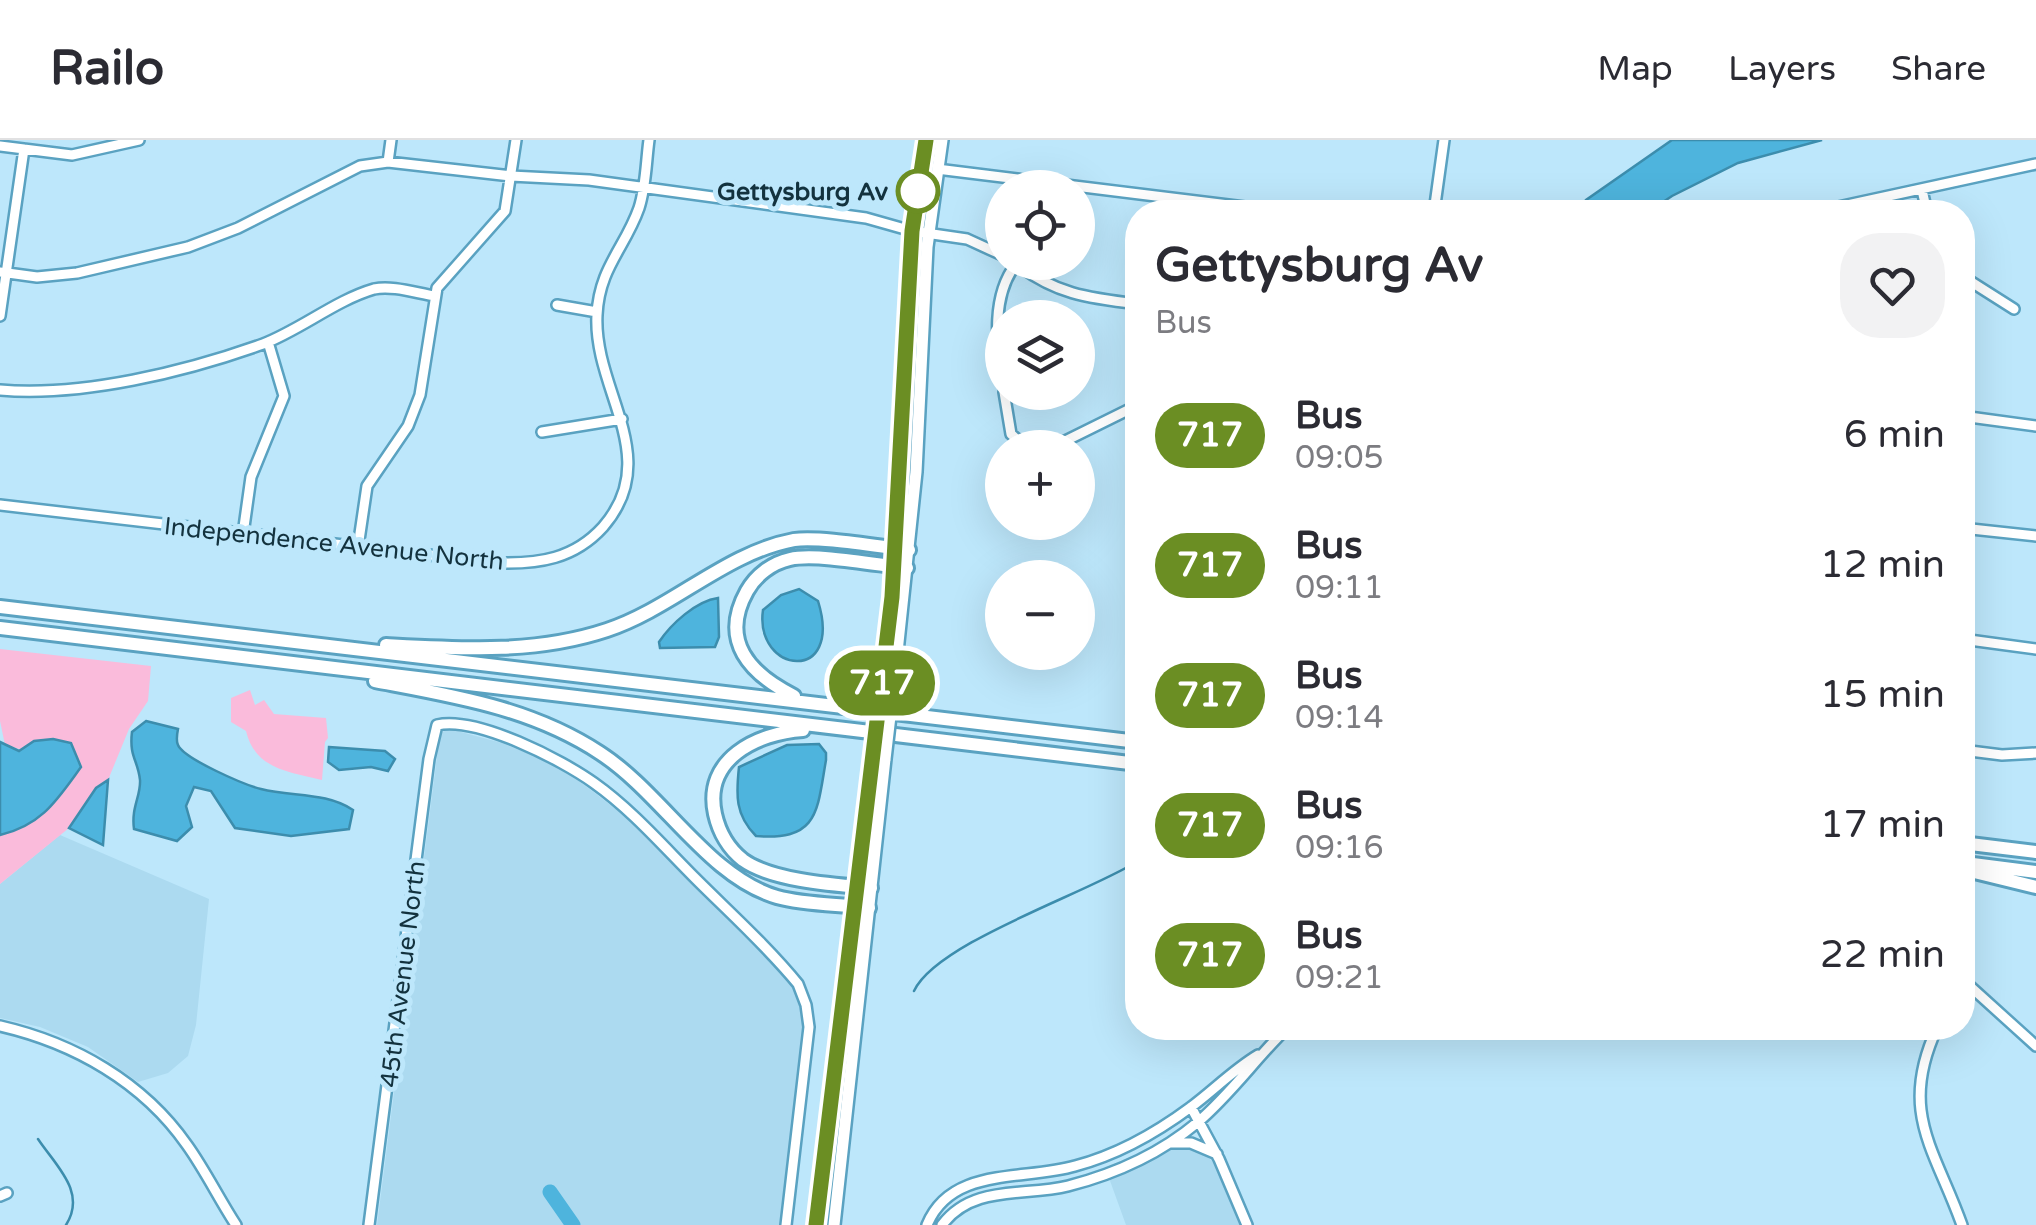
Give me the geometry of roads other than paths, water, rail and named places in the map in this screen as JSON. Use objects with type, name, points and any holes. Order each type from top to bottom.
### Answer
[{"type":"highway","points":[[329,646],[368,644],[484,650],[549,645],[634,620],[765,548],[798,539],[903,549]]},
{"type":"highway","points":[[806,702],[762,678],[740,648],[736,623],[748,590],[764,571],[794,558],[901,568]]},
{"type":"highway","points":[[0,607],[1125,740]]},
{"type":"highway","points":[[0,628],[1125,762]]},
{"type":"highway","points":[[299,666],[472,701],[537,719],[580,740],[621,768],[732,876],[780,898],[869,908]]},
{"type":"highway","points":[[824,727],[771,734],[738,752],[721,769],[713,804],[715,814],[728,844],[755,867],[864,888]]},
{"type":"highway","points":[[1975,842],[2036,844]]},
{"type":"highway","points":[[1975,843],[2036,852]]},
{"type":"highway","points":[[1975,867],[2036,872]]},
{"type":"highway","points":[[1975,870],[2036,886]]},
{"type":"main road","points":[[903,549],[912,231],[926,140]]},
{"type":"main road","points":[[834,1225],[869,908],[864,888],[903,549],[916,472],[929,234],[942,140]]},
{"type":"main road","points":[[816,1225],[853,906],[864,888]]},
{"type":"street","points":[[0,146],[72,155],[90,146],[139,140]]},
{"type":"street","points":[[388,162],[391,140]]},
{"type":"street","points":[[358,548],[367,486],[408,426],[420,394],[434,296],[444,276],[505,211],[516,140]]},
{"type":"street","name":"Independence Avenue North","points":[[0,505],[513,564],[546,561],[578,550],[606,524],[624,493],[628,457],[622,419],[601,364],[597,312],[605,273],[634,218],[649,140]]},
{"type":"street","points":[[1436,200],[1444,140]]},
{"type":"street","points":[[0,316],[3,273],[24,149]]},
{"type":"street","points":[[3,273],[37,277],[77,273],[188,247],[228,233],[360,166],[388,162],[643,187],[866,218],[912,231],[967,239],[985,248]]},
{"type":"street","points":[[1873,200],[2036,164]]},
{"type":"street","points":[[937,169],[1187,200]]},
{"type":"street","points":[[1922,190],[1924,200]]},
{"type":"street","points":[[1042,280],[1056,289],[1091,299],[1125,303]]},
{"type":"street","points":[[1975,284],[2014,308]]},
{"type":"street","points":[[0,390],[77,390],[217,358],[268,342],[375,289],[434,296]]},
{"type":"street","points":[[557,305],[597,312]]},
{"type":"street","points":[[243,534],[251,477],[284,396],[268,342]]},
{"type":"street","points":[[1087,430],[1125,411]]},
{"type":"street","points":[[1975,418],[2036,426]]},
{"type":"street","points":[[542,432],[622,419]]},
{"type":"street","points":[[1975,529],[2036,536]]},
{"type":"street","points":[[1975,641],[2036,648]]},
{"type":"street","name":"45th Avenue North","points":[[370,1225],[429,759],[437,725],[459,724],[508,738],[558,761],[622,805],[777,960],[803,995],[808,1027],[786,1225]]},
{"type":"street","points":[[1975,752],[2036,753]]},
{"type":"street","points":[[1975,993],[2036,1046]]},
{"type":"street","points":[[0,1026],[56,1042],[142,1095],[188,1145],[236,1225]]},
{"type":"street","points":[[927,1225],[940,1202],[966,1184],[1086,1163],[1132,1145],[1191,1106],[1274,1040]]},
{"type":"street","points":[[1933,1040],[1923,1071],[1922,1121],[1934,1164],[1962,1225]]},
{"type":"street","points":[[942,1225],[955,1210],[983,1196],[1043,1191],[1085,1181],[1126,1166],[1167,1144],[1199,1121],[1260,1054]]},
{"type":"street","points":[[1191,1106],[1217,1154],[1247,1225]]},
{"type":"street","points":[[1167,1144],[1187,1142],[1217,1154]]},
{"type":"water","points":[[1672,140],[1822,140],[1738,163],[1666,200],[1586,200]]},
{"type":"water","points":[[799,589],[818,601],[823,628],[819,647],[810,658],[797,661],[783,657],[771,647],[764,631],[763,610],[781,595]]},
{"type":"water","points":[[718,598],[719,637],[715,647],[660,648],[664,635],[685,614]]},
{"type":"water","points":[[146,721],[178,729],[177,743],[183,751],[229,777],[261,789],[343,804],[353,810],[349,829],[291,836],[235,828],[211,791],[194,787],[186,806],[192,827],[177,841],[134,829],[140,780],[132,732]]},
{"type":"water","points":[[53,739],[71,743],[81,767],[38,818],[0,835],[0,742],[19,751],[34,741]]},
{"type":"water","points":[[819,744],[826,760],[817,808],[811,819],[792,833],[756,836],[738,804],[739,767],[787,745]]},
{"type":"water","points":[[329,747],[385,751],[395,759],[388,771],[371,767],[339,770],[328,762]]},
{"type":"water","points":[[108,780],[103,845],[69,828],[96,788]]},
{"type":"waterway","points":[[914,991],[928,973],[982,937],[1125,868]]},
{"type":"waterway","points":[[38,1139],[71,1190],[72,1213],[66,1225]]},
{"type":"waterway","points":[[550,1192],[573,1225]]},
{"type":"place","name":"Gettysburg Av","points":[[918,191]]}]
